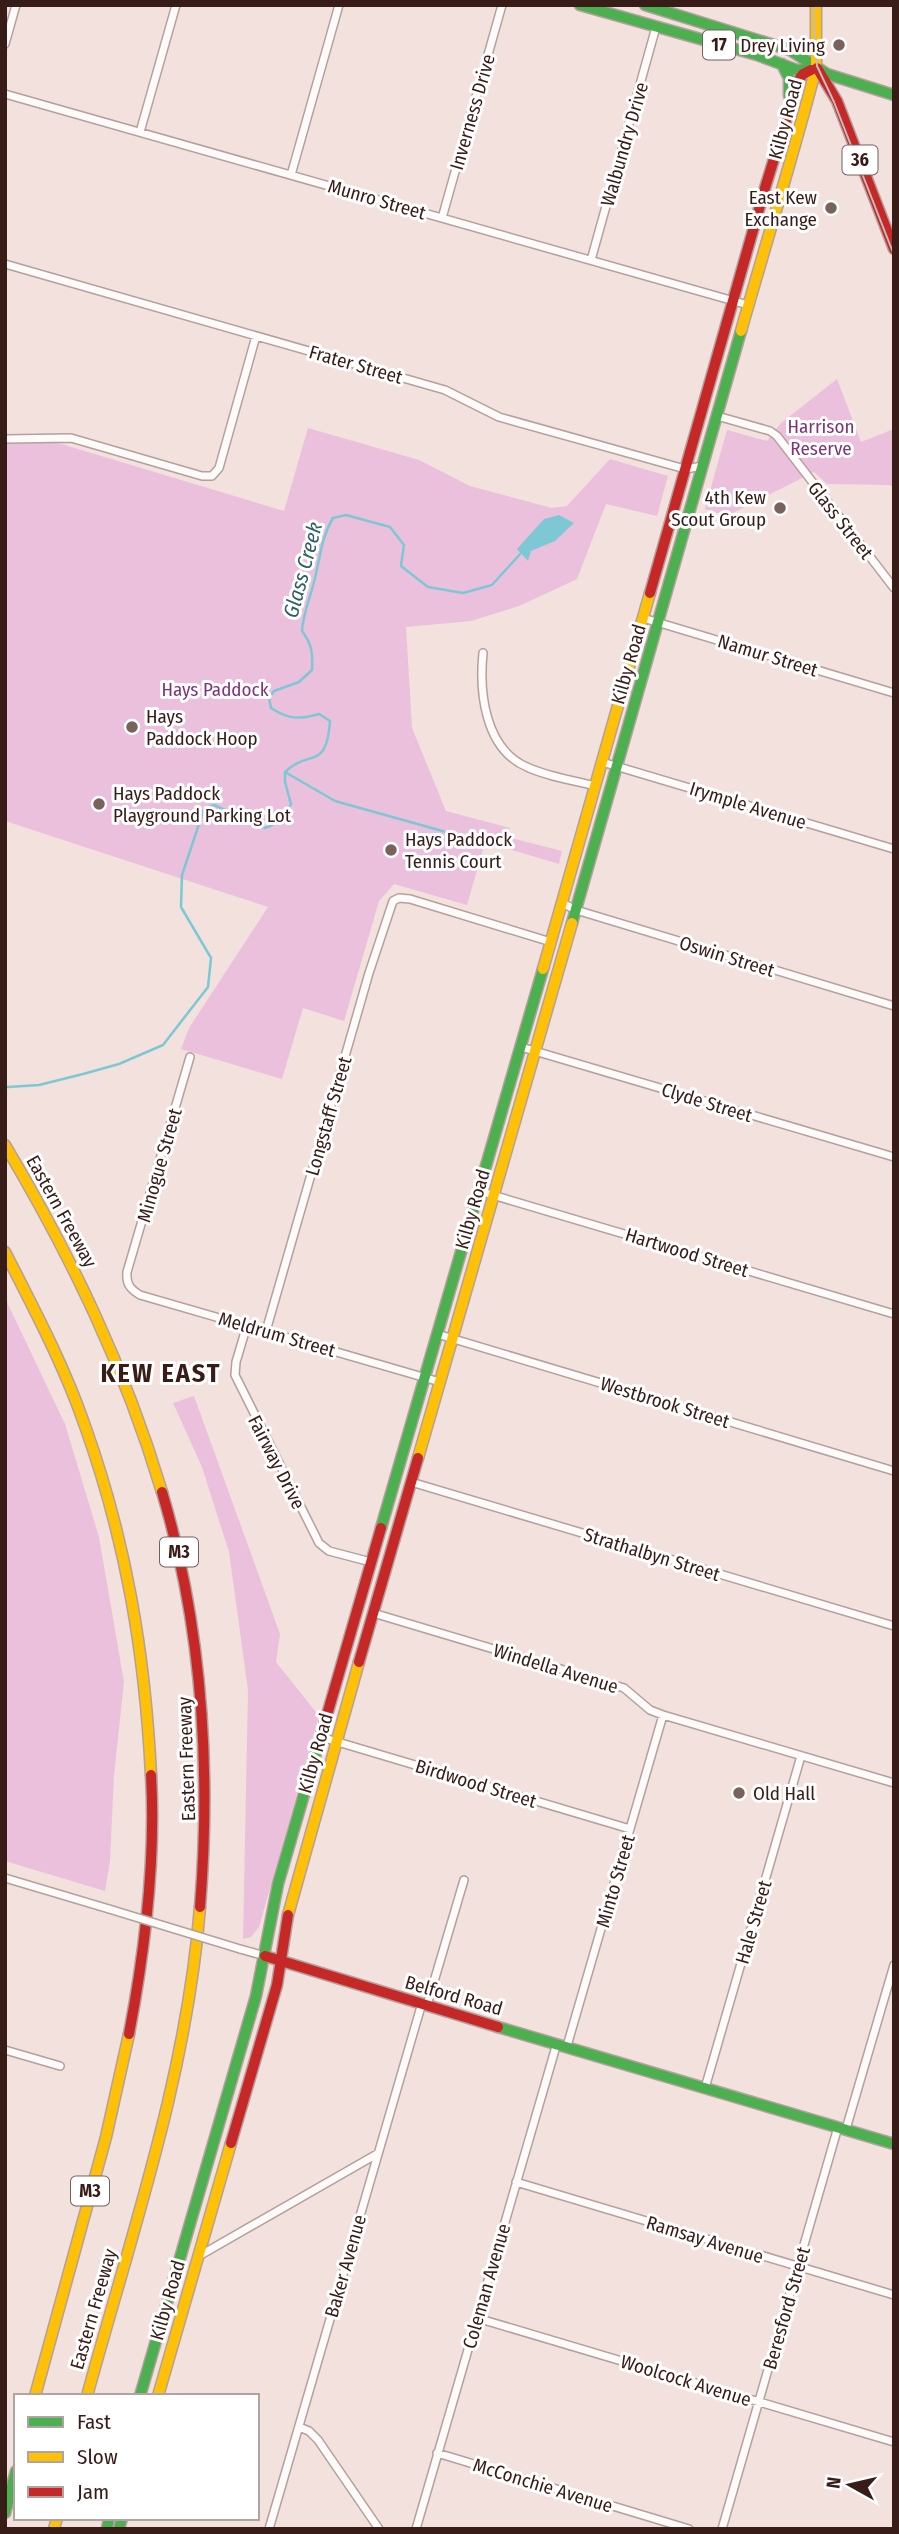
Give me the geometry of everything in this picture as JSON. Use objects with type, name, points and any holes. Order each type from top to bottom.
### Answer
[{"type":"main road","name":"17","points":[[580,5],[800,70],[816,68]]},
{"type":"main road","name":"17","points":[[645,5],[790,50],[805,57],[816,68],[894,95]]},
{"type":"main road","points":[[816,5],[816,68]]},
{"type":"main road","points":[[782,64],[790,81],[786,118],[802,125]]},
{"type":"main road","name":"Kilby Road","points":[[141,2394],[256,1996],[273,1902],[786,118],[799,78],[816,68]]},
{"type":"main road","name":"Kilby Road","points":[[159,2394],[277,1985],[290,1902],[802,125],[816,68]]},
{"type":"main road","name":"36","points":[[816,68],[836,101],[894,249]]},
{"type":"main road","name":"Eastern Freeway","points":[[5,1145],[49,1221],[94,1308],[145,1434],[166,1502],[184,1577],[198,1658],[205,1729],[207,1789],[204,1886],[187,2014],[158,2143],[88,2394]]},
{"type":"main road","name":"Eastern Freeway","points":[[5,1252],[37,1314],[79,1408],[113,1511],[137,1615],[148,1697],[153,1765],[151,1873],[138,1983],[114,2099],[35,2394]]},
{"type":"main road","name":"Belford Road","points":[[265,1956],[894,2144]]},
{"type":"main road","points":[[222,2116],[238,2121]]},
{"type":"main road","points":[[176,2270],[193,2275]]},
{"type":"main road","points":[[5,2513],[14,2479]]},
{"type":"street","points":[[5,44],[16,5]]},
{"type":"street","points":[[140,132],[176,5]]},
{"type":"street","points":[[291,175],[340,5]]},
{"type":"street","name":"Inverness Drive","points":[[442,218],[502,5]]},
{"type":"street","name":"Walbundry Drive","points":[[591,260],[656,27]]},
{"type":"street","name":"Munro Street","points":[[5,94],[748,305]]},
{"type":"street","name":"Frater Street","points":[[5,264],[445,390],[499,417],[685,469],[703,466]]},
{"type":"street","points":[[5,439],[71,438],[202,476],[212,476],[219,468],[256,335]]},
{"type":"street","name":"Glass Street","points":[[717,416],[770,431],[777,436],[894,588]]},
{"type":"street","name":"Namur Street","points":[[643,618],[894,693]]},
{"type":"street","points":[[483,653],[485,708],[494,732],[506,751],[528,768],[595,786]]},
{"type":"street","name":"Irymple Avenue","points":[[602,762],[894,849]]},
{"type":"street","name":"Longstaff Street","points":[[266,1331],[369,973],[393,901],[399,898],[410,899],[551,942]]},
{"type":"street","name":"Oswin Street","points":[[562,903],[576,911],[894,1006]]},
{"type":"street","name":"Clyde Street","points":[[521,1047],[894,1157]]},
{"type":"street","name":"Minogue Street","points":[[127,1272],[190,1057]]},
{"type":"street","name":"Hartwood Street","points":[[479,1191],[894,1314]]},
{"type":"street","name":"Meldrum Street","points":[[127,1272],[128,1284],[140,1295],[440,1382]]},
{"type":"street","name":"Fairway Drive","points":[[247,1325],[235,1375],[319,1543],[329,1551],[372,1562]]},
{"type":"street","name":"Westbrook Street","points":[[437,1334],[894,1471]]},
{"type":"street","name":"Strathalbyn Street","points":[[411,1482],[894,1626]]},
{"type":"street","name":"Windella Avenue","points":[[373,1613],[624,1688],[650,1710],[663,1715],[894,1783]]},
{"type":"street","name":"Minto Street","points":[[562,2045],[663,1715]]},
{"type":"street","name":"Birdwood Street","points":[[321,1737],[630,1829]]},
{"type":"street","name":"Hale Street","points":[[705,2088],[801,1756]]},
{"type":"street","name":"Belford Road","points":[[5,1878],[265,1956]]},
{"type":"street","name":"Baker Avenue","points":[[269,2529],[377,2154],[464,1880]]},
{"type":"street","name":"Beresford Street","points":[[722,2529],[798,2266],[894,1965]]},
{"type":"street","name":"Coleman Avenue","points":[[416,2529],[516,2182],[562,2045]]},
{"type":"street","points":[[5,2050],[60,2066]]},
{"type":"street","points":[[198,2257],[377,2154]]},
{"type":"street","name":"Ramsay Avenue","points":[[516,2182],[894,2295]]},
{"type":"street","name":"Woolcock Avenue","points":[[477,2318],[894,2442]]},
{"type":"street","points":[[299,2427],[309,2431],[318,2440],[379,2529]]},
{"type":"street","name":"McConchie Avenue","points":[[437,2453],[689,2529]]},
{"type":"green space","name":"Harrison Reserve","points":[[837,379],[861,442],[894,429],[894,487],[827,484],[814,472],[727,516],[705,509],[727,430],[767,441],[781,423]]},
{"type":"green space","name":"Hays Paddock","points":[[308,428],[419,460],[470,486],[552,508],[567,506],[610,459],[668,476],[657,516],[606,504],[577,579],[519,606],[471,621],[406,627],[412,728],[446,811],[510,828],[507,837],[562,851],[559,864],[485,842],[467,905],[394,884],[379,901],[344,1021],[303,1008],[282,1079],[181,1049],[189,1028],[268,907],[5,821],[5,444],[48,440],[284,511]]},
{"type":"green space","points":[[5,1298],[65,1424],[99,1537],[124,1682],[114,1775],[110,1861],[105,1891],[5,1861]]},
{"type":"green space","points":[[194,1396],[280,1634],[276,1662],[319,1716],[259,1927],[251,1937],[243,1939],[248,1690],[229,1552],[202,1467],[173,1403]]},
{"type":"water","points":[[559,515],[574,523],[555,541],[531,551],[528,561],[517,549],[544,519]]},
{"type":"waterway","name":"Glass Creek","points":[[8,1087],[39,1085],[83,1074],[119,1064],[163,1045],[208,987],[211,958],[181,907],[182,875],[204,809],[214,805],[265,828],[278,822],[291,804],[285,772],[294,765],[315,757],[325,747],[330,721],[319,714],[300,718],[288,716],[271,708],[269,698],[274,691],[299,682],[312,670],[311,649],[302,631],[323,541],[333,518],[346,515],[390,527],[404,545],[401,566],[428,587],[463,593],[492,585],[522,552]]},
{"type":"waterway","points":[[285,772],[335,801],[471,839]]},
{"type":"tram line","points":[[813,5],[817,66],[834,102],[894,255]]},
{"type":"traffic: fast","points":[[580,5],[757,55],[797,70],[816,68]]},
{"type":"traffic: fast","points":[[645,5],[790,50],[827,74],[894,95]]},
{"type":"traffic: fast","points":[[782,64],[789,78],[789,96]]},
{"type":"traffic: fast","points":[[572,923],[741,331]]},
{"type":"traffic: fast","points":[[381,1528],[543,969]]},
{"type":"traffic: fast","points":[[141,2394],[256,1996],[278,1884],[320,1739]]},
{"type":"traffic: fast","points":[[498,2027],[894,2144]]},
{"type":"traffic: fast","points":[[5,2513],[14,2479]]},
{"type":"traffic: fast","points":[[107,2529],[109,2520]]},
{"type":"traffic: fast","points":[[119,2529],[121,2520]]},
{"type":"traffic: slow","points":[[816,5],[816,68]]},
{"type":"traffic: slow","points":[[741,331],[816,68]]},
{"type":"traffic: slow","points":[[543,969],[650,593]]},
{"type":"traffic: slow","points":[[418,1458],[572,923]]},
{"type":"traffic: slow","points":[[5,1145],[52,1229],[94,1314],[131,1401],[162,1492]]},
{"type":"traffic: slow","points":[[5,1252],[68,1381],[112,1512],[138,1641],[151,1775]]},
{"type":"traffic: slow","points":[[288,1915],[359,1662]]},
{"type":"traffic: slow","points":[[88,2394],[139,2215],[170,2093],[183,2032],[200,1907]]},
{"type":"traffic: slow","points":[[36,2394],[106,2137],[129,2034]]},
{"type":"traffic: slow","points":[[159,2394],[231,2143]]},
{"type":"traffic: slow","points":[[54,2529],[56,2520]]},
{"type":"traffic: jam","points":[[817,68],[837,101],[894,249]]},
{"type":"traffic: jam","points":[[650,593],[765,188],[798,81],[803,74],[811,70]]},
{"type":"traffic: jam","points":[[359,1662],[418,1458]]},
{"type":"traffic: jam","points":[[162,1492],[186,1594],[200,1698],[204,1802],[200,1907]]},
{"type":"traffic: jam","points":[[320,1739],[381,1528]]},
{"type":"traffic: jam","points":[[129,2034],[148,1905],[152,1840],[151,1775]]},
{"type":"traffic: jam","points":[[231,2143],[277,1985],[288,1915]]},
{"type":"traffic: jam","points":[[265,1956],[498,2027]]},
{"type":"place","name":"Drey Living","points":[[839,45]]},
{"type":"place","name":"East Kew Exchange","points":[[831,208]]},
{"type":"place","name":"4th Kew Scout Group","points":[[780,508]]},
{"type":"place","name":"Hays Paddock Hoop","points":[[132,727]]},
{"type":"place","name":"Hays Paddock Playground Parking Lot","points":[[99,804]]},
{"type":"place","name":"Hays Paddock Tennis Court","points":[[391,850]]},
{"type":"place","name":"Old Hall","points":[[739,1793]]},
{"type":"district","name":"KEW EAST","points":[[161,1373]]}]
